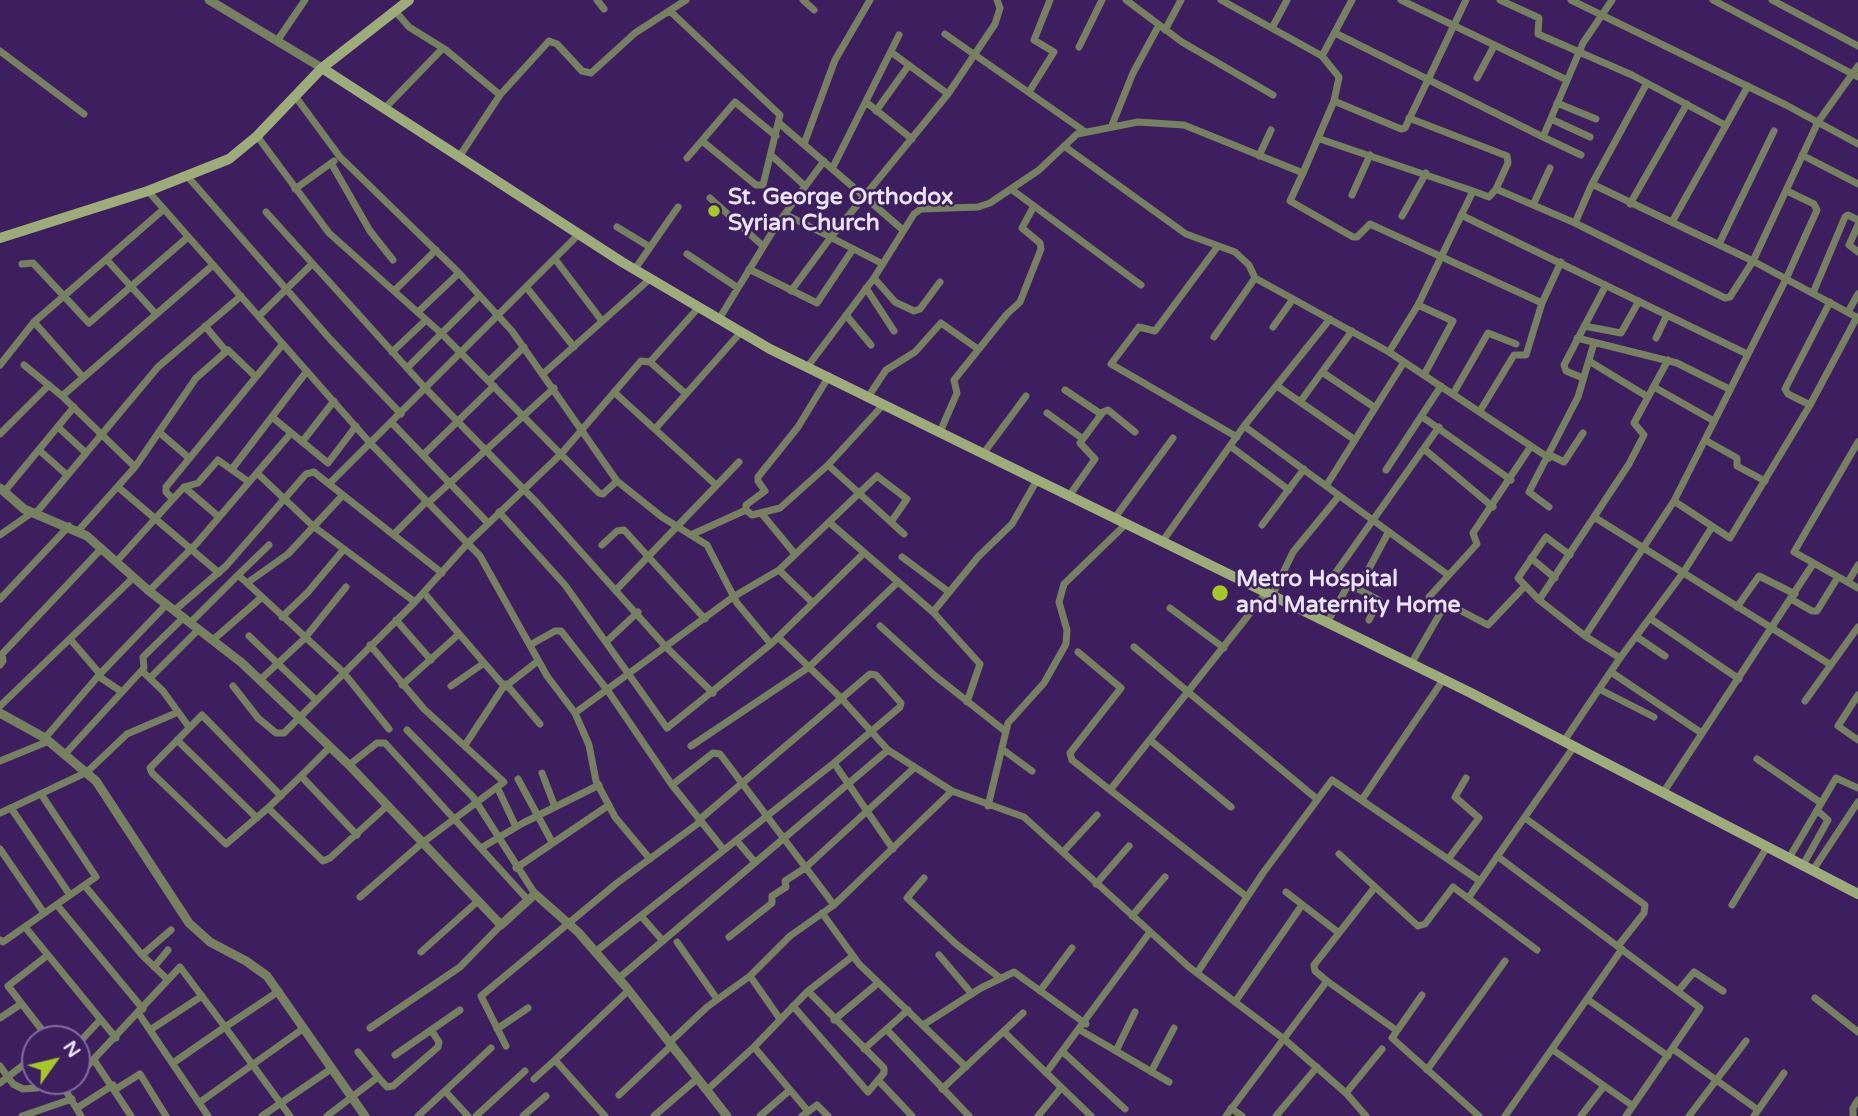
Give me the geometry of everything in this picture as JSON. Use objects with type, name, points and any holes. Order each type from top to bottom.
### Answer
[{"type":"main road","points":[[0,238],[148,191],[229,159],[257,136],[322,68],[396,12],[404,1]]},
{"type":"main road","points":[[322,68],[579,234],[741,332],[883,405],[1412,664],[1858,894]]},
{"type":"street","points":[[209,0],[322,68]]},
{"type":"street","points":[[277,40],[305,0]]},
{"type":"street","points":[[597,0],[604,9]]},
{"type":"street","points":[[459,157],[500,95],[549,41],[555,42],[582,71],[591,72],[635,33],[686,0]]},
{"type":"street","points":[[803,0],[814,10]]},
{"type":"street","points":[[804,144],[840,50],[870,0]]},
{"type":"street","points":[[791,291],[831,237],[948,94],[999,17],[998,0]]},
{"type":"street","points":[[1029,92],[1054,52],[1034,40],[1050,0]]},
{"type":"street","points":[[1079,47],[1102,0]]},
{"type":"street","points":[[1126,0],[1162,27],[1273,96]]},
{"type":"street","points":[[1112,125],[1133,73],[1181,0]]},
{"type":"street","points":[[1221,0],[1322,56],[1339,77],[1334,102],[1320,139],[1289,197],[1292,202],[1353,237],[1357,237],[1370,224],[1542,303]]},
{"type":"street","points":[[1272,28],[1287,0]]},
{"type":"street","points":[[1322,56],[1352,0]]},
{"type":"street","points":[[1401,0],[1452,27],[1567,80]]},
{"type":"street","points":[[1334,102],[1401,129],[1409,118],[1466,0]]},
{"type":"street","points":[[1500,0],[1539,18],[1538,34],[1647,83],[1726,125]]},
{"type":"street","points":[[1570,0],[1748,86],[1858,144]]},
{"type":"street","points":[[1543,137],[1580,52],[1612,0]]},
{"type":"street","points":[[1713,0],[1855,76]]},
{"type":"street","points":[[1772,0],[1858,46]]},
{"type":"street","points":[[396,12],[409,27],[443,48],[500,95]]},
{"type":"street","points":[[671,12],[777,109],[779,123],[776,136],[764,183],[758,186],[702,141]]},
{"type":"street","points":[[1335,33],[1581,155]]},
{"type":"street","points":[[945,34],[974,57],[1084,131]]},
{"type":"street","points":[[832,169],[899,35]]},
{"type":"street","points":[[1477,78],[1494,47]]},
{"type":"street","points":[[385,108],[443,48]]},
{"type":"street","points":[[0,51],[83,114]]},
{"type":"street","points":[[891,52],[948,94]]},
{"type":"street","points":[[876,111],[909,65]]},
{"type":"street","points":[[1496,189],[1574,223],[1725,298],[1733,295],[1753,261],[1818,122],[1855,76],[1858,66]]},
{"type":"street","points":[[1574,223],[1647,83]]},
{"type":"street","points":[[1672,222],[1748,86]]},
{"type":"street","points":[[295,96],[340,157],[459,273],[499,317],[544,373],[617,481],[676,526],[693,534],[711,551],[733,597],[771,644]]},
{"type":"street","points":[[687,158],[737,102],[776,136]]},
{"type":"street","points":[[866,102],[912,139]]},
{"type":"street","points":[[1557,103],[1596,119]]},
{"type":"street","points":[[1630,204],[1687,104]]},
{"type":"street","points":[[1320,139],[1426,173],[1489,197],[1496,189],[1508,163],[1507,156],[1409,118]]},
{"type":"street","points":[[1551,119],[1590,137]]},
{"type":"street","points":[[808,366],[874,278],[914,214],[921,209],[978,207],[997,200],[1039,170],[1063,146],[1084,131],[1112,125],[1164,122],[1184,125],[1303,173]]},
{"type":"street","points":[[779,123],[903,230]]},
{"type":"street","points":[[1259,156],[1271,130]]},
{"type":"street","points":[[1719,244],[1774,131]]},
{"type":"street","points":[[257,136],[329,233],[442,334],[601,494],[617,481]]},
{"type":"street","points":[[1063,146],[1186,234],[1235,252],[1249,265],[1255,278],[1389,352],[1549,457],[1564,462],[1583,433]]},
{"type":"street","points":[[771,155],[805,186]]},
{"type":"street","points":[[1352,195],[1370,155]]},
{"type":"street","points":[[1802,155],[1858,184]]},
{"type":"street","points":[[295,188],[340,157]]},
{"type":"street","points":[[719,318],[763,246],[824,162]]},
{"type":"street","points":[[331,163],[370,231],[393,260]]},
{"type":"street","points":[[1532,205],[1550,168]]},
{"type":"street","points":[[1402,216],[1426,173]]},
{"type":"street","points":[[188,177],[286,290],[401,414]]},
{"type":"street","points":[[1592,184],[1719,244],[1858,317],[1810,405],[1730,538],[1674,501]]},
{"type":"street","points":[[1012,189],[1141,285]]},
{"type":"street","points":[[148,191],[371,444],[468,543],[491,572],[538,661],[575,713],[589,745],[599,785],[609,806],[650,859]]},
{"type":"street","points":[[1389,352],[1418,305],[1473,191]]},
{"type":"street","points":[[1585,635],[1674,501],[1786,279],[1817,208],[1787,191]]},
{"type":"street","points":[[710,198],[763,246]]},
{"type":"street","points":[[940,432],[957,396],[954,380],[1007,314],[1018,305],[1041,249],[1040,243],[1023,228],[1034,206]]},
{"type":"street","points":[[635,269],[678,207]]},
{"type":"street","points":[[0,365],[34,322],[164,209]]},
{"type":"street","points":[[266,212],[426,389],[617,589],[666,647],[713,693]]},
{"type":"street","points":[[785,214],[883,264]]},
{"type":"street","points":[[1461,215],[1747,354]]},
{"type":"street","points":[[1813,293],[1848,215],[1858,222],[1849,243],[1858,252]]},
{"type":"street","points":[[618,227],[650,247]]},
{"type":"street","points":[[329,484],[499,317],[579,234]]},
{"type":"street","points":[[22,264],[33,263],[86,323],[188,237]]},
{"type":"street","points":[[1218,246],[1155,331],[1139,327],[1111,364],[1237,437]]},
{"type":"street","points":[[749,269],[817,303],[853,249]]},
{"type":"street","points":[[394,290],[436,250]]},
{"type":"street","points":[[687,254],[738,288]]},
{"type":"street","points":[[555,259],[602,321]]},
{"type":"street","points":[[107,260],[156,314]]},
{"type":"street","points":[[1480,411],[1514,355],[1525,356],[1542,303],[1561,262]]},
{"type":"street","points":[[258,316],[313,264]]},
{"type":"street","points":[[62,396],[213,265]]},
{"type":"street","points":[[418,312],[459,273]]},
{"type":"street","points":[[544,373],[650,278]]},
{"type":"street","points":[[874,278],[895,302],[914,311],[920,309],[940,282]]},
{"type":"street","points":[[1214,337],[1255,278]]},
{"type":"street","points":[[1583,378],[1563,369],[1606,285]]},
{"type":"street","points":[[527,288],[573,346]]},
{"type":"street","points":[[866,288],[894,331]]},
{"type":"street","points":[[1848,312],[1858,294]]},
{"type":"street","points":[[0,534],[34,513],[158,367],[241,296]]},
{"type":"street","points":[[407,368],[479,296]]},
{"type":"street","points":[[1273,327],[1293,299]]},
{"type":"street","points":[[1584,326],[1621,333],[1639,302]]},
{"type":"street","points":[[1810,405],[1788,394],[1785,389],[1830,302]]},
{"type":"street","points":[[1418,305],[1453,321],[1424,375]]},
{"type":"street","points":[[650,362],[699,307]]},
{"type":"street","points":[[846,315],[871,345]]},
{"type":"street","points":[[1656,338],[1667,315]]},
{"type":"street","points":[[1162,542],[1244,426],[1330,319]]},
{"type":"street","points":[[392,352],[426,320]]},
{"type":"street","points":[[34,322],[83,377]]},
{"type":"street","points":[[868,397],[886,370],[915,352],[941,323],[978,349]]},
{"type":"street","points":[[205,326],[226,351]]},
{"type":"street","points":[[1300,402],[1352,331]]},
{"type":"street","points":[[655,429],[741,332]]},
{"type":"street","points":[[1453,394],[1488,332],[1516,344]]},
{"type":"street","points":[[1577,338],[1668,360],[1729,389]]},
{"type":"street","points":[[1549,507],[1529,492],[1549,457],[1583,378],[1594,343]]},
{"type":"street","points":[[173,499],[166,492],[166,487],[283,344]]},
{"type":"street","points":[[423,455],[458,422],[524,347]]},
{"type":"street","points":[[78,531],[135,467],[196,378],[226,351],[231,350],[256,377]]},
{"type":"street","points":[[1539,600],[1644,436],[1634,425],[1668,360]]},
{"type":"street","points":[[233,686],[258,718],[279,735],[424,593],[499,512],[561,454],[641,361],[650,362],[686,394]]},
{"type":"street","points":[[1589,361],[1648,397]]},
{"type":"street","points":[[1326,486],[1404,362]]},
{"type":"street","points":[[24,365],[74,407],[135,467]]},
{"type":"street","points":[[232,469],[307,372]]},
{"type":"street","points":[[1322,372],[1374,407]]},
{"type":"street","points":[[829,376],[799,428],[758,477],[765,491],[746,505],[749,515],[780,508],[828,465],[883,405]]},
{"type":"street","points":[[0,434],[49,385]]},
{"type":"street","points":[[1277,386],[1355,440]]},
{"type":"street","points":[[1386,470],[1441,386]]},
{"type":"street","points":[[1654,387],[1714,421]]},
{"type":"street","points":[[394,534],[554,388]]},
{"type":"street","points":[[1065,390],[1101,414]]},
{"type":"street","points":[[614,392],[716,485]]},
{"type":"street","points":[[983,454],[1026,396]]},
{"type":"street","points":[[302,442],[334,401]]},
{"type":"street","points":[[74,407],[2,490],[16,504],[78,531],[102,548],[149,591],[214,639],[349,765],[500,925]]},
{"type":"street","points":[[1069,496],[1094,459],[1080,445],[1101,414],[1108,410],[1135,432]]},
{"type":"street","points":[[1047,413],[1083,439]]},
{"type":"street","points":[[1421,416],[1511,480]]},
{"type":"street","points":[[272,417],[330,463],[356,426]]},
{"type":"street","points":[[392,423],[488,523]]},
{"type":"street","points":[[1244,426],[1448,575]]},
{"type":"street","points":[[58,427],[86,453]]},
{"type":"street","points":[[1334,575],[1439,427]]},
{"type":"street","points":[[159,432],[189,458]]},
{"type":"street","points":[[149,591],[219,517],[291,433]]},
{"type":"street","points":[[1115,519],[1173,438]]},
{"type":"street","points":[[1705,440],[1737,458],[1737,466],[1765,481]]},
{"type":"street","points":[[1858,442],[1794,551],[1858,588]]},
{"type":"street","points":[[1230,446],[1289,490]]},
{"type":"street","points":[[1442,609],[1429,599],[1477,544],[1472,534],[1493,507],[1531,446]]},
{"type":"street","points":[[1424,449],[1493,507]]},
{"type":"street","points":[[39,450],[67,475]]},
{"type":"street","points":[[117,561],[184,487],[198,483],[218,460],[249,482]]},
{"type":"street","points":[[617,589],[740,462]]},
{"type":"street","points":[[828,465],[904,534]]},
{"type":"street","points":[[1262,526],[1304,469]]},
{"type":"street","points":[[0,761],[47,740],[99,675],[171,607],[219,573],[308,472],[314,472],[442,573]]},
{"type":"street","points":[[257,473],[313,527],[415,602]]},
{"type":"street","points":[[575,713],[733,597],[779,570],[879,475],[906,498],[906,502],[891,522]]},
{"type":"street","points":[[933,612],[978,557],[1012,524],[1037,481]]},
{"type":"street","points":[[118,487],[219,573]]},
{"type":"street","points":[[184,487],[219,517]]},
{"type":"street","points":[[247,583],[288,554],[343,495]]},
{"type":"street","points":[[1110,790],[1269,595],[1293,552],[1339,496]]},
{"type":"street","points":[[693,534],[746,510]]},
{"type":"street","points":[[499,512],[565,585],[667,728],[771,644],[864,553]]},
{"type":"street","points":[[762,514],[795,555]]},
{"type":"street","points":[[1594,517],[1831,666]]},
{"type":"street","points":[[830,523],[933,612],[954,632],[956,640],[981,666],[967,702]]},
{"type":"street","points":[[988,806],[1005,731],[1012,717],[1044,682],[1066,644],[1067,630],[1059,603],[1064,584],[1126,524]]},
{"type":"street","points":[[0,599],[69,526]]},
{"type":"street","points":[[1563,741],[1683,573],[1712,527]]},
{"type":"street","points":[[602,545],[622,529],[705,619]]},
{"type":"street","points":[[1358,589],[1388,533]]},
{"type":"street","points":[[1570,555],[1547,536],[1518,578],[1539,600],[1620,658]]},
{"type":"street","points":[[65,754],[142,671],[145,665],[142,658],[239,575],[269,545]]},
{"type":"street","points":[[0,665],[3,661],[2,654],[102,548]]},
{"type":"street","points":[[282,617],[308,592],[344,549]]},
{"type":"street","points":[[902,557],[949,592]]},
{"type":"street","points":[[1531,558],[1555,578]]},
{"type":"street","points":[[1663,793],[1700,732],[1739,679],[1813,564]]},
{"type":"street","points":[[1848,582],[1858,565]]},
{"type":"street","points":[[779,570],[813,603]]},
{"type":"street","points":[[239,575],[304,639],[343,672],[389,729]]},
{"type":"street","points":[[1737,607],[1759,576],[1812,611],[1817,611],[1838,578]]},
{"type":"street","points":[[0,706],[134,577]]},
{"type":"street","points":[[691,746],[809,667],[898,582]]},
{"type":"street","points":[[1412,664],[1442,609],[1448,603],[1489,625],[1525,586]]},
{"type":"street","points":[[260,680],[304,639],[346,587]]},
{"type":"street","points":[[1327,623],[1347,587],[1358,589],[1379,600],[1369,621]]},
{"type":"street","points":[[424,593],[540,724]]},
{"type":"street","points":[[214,639],[262,597]]},
{"type":"street","points":[[1170,608],[1224,648]]},
{"type":"street","points":[[606,642],[638,612]]},
{"type":"street","points":[[1651,618],[1739,679]]},
{"type":"street","points":[[396,620],[431,660]]},
{"type":"street","points":[[880,626],[967,702],[1005,731]]},
{"type":"street","points":[[1805,701],[1858,627]]},
{"type":"street","points":[[150,678],[200,629]]},
{"type":"street","points":[[530,645],[560,630],[608,691],[672,785],[724,850]]},
{"type":"street","points":[[402,685],[459,634]]},
{"type":"street","points":[[249,636],[316,700]]},
{"type":"street","points":[[778,637],[841,698],[888,750],[952,791],[1024,817],[1197,973],[1317,1067],[1346,1093],[1366,1116]]},
{"type":"street","points":[[1637,637],[1665,656]]},
{"type":"street","points":[[70,639],[99,675],[122,692]]},
{"type":"street","points":[[360,897],[422,843],[498,789],[504,780],[402,685],[370,645]]},
{"type":"street","points":[[1134,647],[1317,799]]},
{"type":"street","points":[[1078,652],[1121,688],[1070,754],[1072,760],[1247,897]]},
{"type":"street","points":[[465,745],[505,685],[538,661]]},
{"type":"street","points":[[452,686],[484,663]]},
{"type":"street","points":[[142,671],[163,691],[176,713],[189,727]]},
{"type":"street","points":[[1611,672],[1700,732]]},
{"type":"street","points":[[506,1046],[481,996],[699,821],[841,698],[873,674],[899,700],[900,707],[871,733],[595,952]]},
{"type":"street","points":[[1363,798],[1443,680]]},
{"type":"street","points":[[1599,689],[1654,717]]},
{"type":"street","points":[[1858,695],[1838,726],[1858,740]]},
{"type":"street","points":[[0,713],[47,740],[87,772],[111,800],[198,934],[257,967],[279,991],[365,1116]]},
{"type":"street","points":[[0,813],[87,772],[127,734],[176,713]]},
{"type":"street","points":[[281,796],[202,715],[150,771],[222,842],[229,843],[281,796],[330,747]]},
{"type":"street","points":[[407,730],[477,803],[531,897]]},
{"type":"street","points":[[177,740],[257,818]]},
{"type":"street","points":[[1150,740],[1231,807]]},
{"type":"street","points":[[349,765],[383,742],[481,848],[531,897],[569,925],[619,978],[727,1116]]},
{"type":"street","points":[[1469,897],[1573,748]]},
{"type":"street","points":[[1002,749],[1032,771]]},
{"type":"street","points":[[619,978],[888,750]]},
{"type":"street","points":[[672,785],[715,752],[834,905]]},
{"type":"street","points":[[1757,758],[1821,803]]},
{"type":"street","points":[[834,763],[893,849]]},
{"type":"street","points":[[729,937],[772,903],[772,897],[786,887],[785,881],[805,868],[868,813],[914,768]]},
{"type":"street","points":[[542,772],[555,807]]},
{"type":"street","points":[[301,776],[357,835]]},
{"type":"street","points":[[1789,858],[1838,777],[1858,788]]},
{"type":"street","points":[[1449,858],[1479,818],[1455,797],[1466,778]]},
{"type":"street","points":[[518,779],[552,842]]},
{"type":"street","points":[[1197,973],[1247,897],[1332,780],[1363,798],[1480,881]]},
{"type":"street","points":[[481,848],[599,785]]},
{"type":"street","points":[[498,789],[516,827]]},
{"type":"street","points":[[619,1095],[717,999],[750,976],[790,936],[834,905],[952,791]]},
{"type":"street","points":[[0,940],[3,942],[94,879],[95,873],[41,794]]},
{"type":"street","points":[[1808,868],[1858,802]]},
{"type":"street","points":[[268,808],[320,860],[330,858],[387,806]]},
{"type":"street","points":[[516,868],[609,806]]},
{"type":"street","points":[[11,808],[71,895]]},
{"type":"street","points":[[1808,868],[1828,820],[1817,810]]},
{"type":"street","points":[[1063,852],[1097,815]]},
{"type":"street","points":[[1505,1116],[1587,999],[1644,913],[1645,905],[1525,818]]},
{"type":"street","points":[[737,841],[754,861]]},
{"type":"street","points":[[1096,884],[1129,846]]},
{"type":"street","points":[[1732,905],[1767,847]]},
{"type":"street","points":[[0,849],[44,913]]},
{"type":"street","points":[[1339,854],[1420,927],[1452,888],[1469,897],[1537,950]]},
{"type":"street","points":[[1497,856],[1678,990],[1700,1010],[1626,1116]]},
{"type":"street","points":[[1132,916],[1165,877]]},
{"type":"street","points":[[925,878],[906,898],[956,944],[1000,978]]},
{"type":"street","points":[[85,886],[142,955],[168,980]]},
{"type":"street","points":[[1375,887],[1313,967],[1327,981],[1396,1030]]},
{"type":"street","points":[[1286,892],[1339,933]]},
{"type":"street","points":[[370,1028],[460,967],[531,897]]},
{"type":"street","points":[[421,952],[478,901]]},
{"type":"street","points":[[57,905],[141,1012],[150,1030],[208,1116]]},
{"type":"street","points":[[1235,1002],[1303,905]]},
{"type":"street","points":[[822,913],[853,956],[878,983],[966,1067]]},
{"type":"street","points":[[641,916],[663,941]]},
{"type":"street","points":[[26,927],[116,1038]]},
{"type":"street","points":[[142,955],[171,930]]},
{"type":"street","points":[[1046,1073],[1083,1027],[1150,932]]},
{"type":"street","points":[[677,942],[717,999]]},
{"type":"street","points":[[1041,991],[1072,948]]},
{"type":"street","points":[[154,967],[168,950]]},
{"type":"street","points":[[38,1025],[8,984],[48,955]]},
{"type":"street","points":[[939,955],[972,994]]},
{"type":"street","points":[[707,1090],[754,1047],[808,991],[853,956]]},
{"type":"street","points":[[1427,1070],[1505,961]]},
{"type":"street","points":[[91,1063],[181,967],[290,1116]]},
{"type":"street","points":[[923,1025],[972,994],[1014,972],[1116,1051],[1169,1082]]},
{"type":"street","points":[[1678,990],[1694,972],[1723,991]]},
{"type":"street","points":[[750,976],[780,1019]]},
{"type":"street","points":[[1226,1116],[1327,981]]},
{"type":"street","points":[[834,1020],[878,983]]},
{"type":"street","points":[[534,1079],[629,990]]},
{"type":"street","points":[[173,1063],[279,991]]},
{"type":"street","points":[[793,1006],[868,1092],[886,1070],[808,991]]},
{"type":"street","points":[[1422,995],[1392,1035],[1394,1041],[1479,1116]]},
{"type":"street","points":[[150,1030],[202,996]]},
{"type":"street","points":[[1815,998],[1858,1032]]},
{"type":"street","points":[[1587,999],[1668,1056]]},
{"type":"street","points":[[0,1018],[21,1004]]},
{"type":"street","points":[[497,1029],[528,1008]]},
{"type":"street","points":[[395,1055],[460,1010]]},
{"type":"street","points":[[864,1049],[908,1010]]},
{"type":"street","points":[[1116,1051],[1135,1012]]},
{"type":"street","points":[[942,1089],[1023,1013]]},
{"type":"street","points":[[91,1030],[100,1020]]},
{"type":"street","points":[[200,1102],[304,1028]]},
{"type":"street","points":[[1151,1072],[1174,1028]]},
{"type":"street","points":[[358,1052],[378,1077],[391,1087],[438,1048],[439,1042],[431,1030]]},
{"type":"street","points":[[887,1030],[969,1116]]},
{"type":"street","points":[[1003,1032],[1090,1116]]},
{"type":"street","points":[[1689,1116],[1746,1041]]},
{"type":"street","points":[[754,1047],[790,1090],[804,1113],[817,1105],[828,1116]]},
{"type":"street","points":[[418,1116],[491,1048]]},
{"type":"street","points":[[1346,1093],[1382,1049]]},
{"type":"street","points":[[1673,1049],[1756,1113],[1784,1073]]},
{"type":"street","points":[[1553,1050],[1633,1106]]},
{"type":"street","points":[[1063,1052],[1125,1109]]},
{"type":"street","points":[[94,1060],[115,1087],[131,1116]]},
{"type":"street","points":[[555,1060],[605,1116]]},
{"type":"street","points":[[0,1066],[8,1078],[21,1088]]},
{"type":"street","points":[[0,1083],[21,1067]]},
{"type":"street","points":[[1276,1116],[1317,1067]]},
{"type":"street","points":[[261,1116],[331,1069]]},
{"type":"street","points":[[476,1116],[524,1071]]},
{"type":"street","points":[[70,1095],[79,1112],[115,1087],[140,1074],[166,1116]]},
{"type":"street","points":[[327,1116],[378,1077]]},
{"type":"street","points":[[654,1116],[698,1078]]},
{"type":"street","points":[[878,1080],[912,1116]]},
{"type":"street","points":[[1581,1116],[1604,1086]]},
{"type":"street","points":[[1038,1116],[1061,1088]]},
{"type":"street","points":[[760,1116],[790,1090]]},
{"type":"street","points":[[445,1091],[468,1116]]},
{"type":"street","points":[[523,1116],[546,1096]]},
{"type":"street","points":[[22,1116],[72,1099]]},
{"type":"street","points":[[1853,1116],[1853,1108],[1858,1100]]},
{"type":"street","points":[[1231,1108],[1242,1116]]},
{"type":"place","name":"St. George Orthodox Syrian Church","points":[[714,211]]},
{"type":"place","name":"Metro Hospital and Maternity Home","points":[[1220,593]]}]
